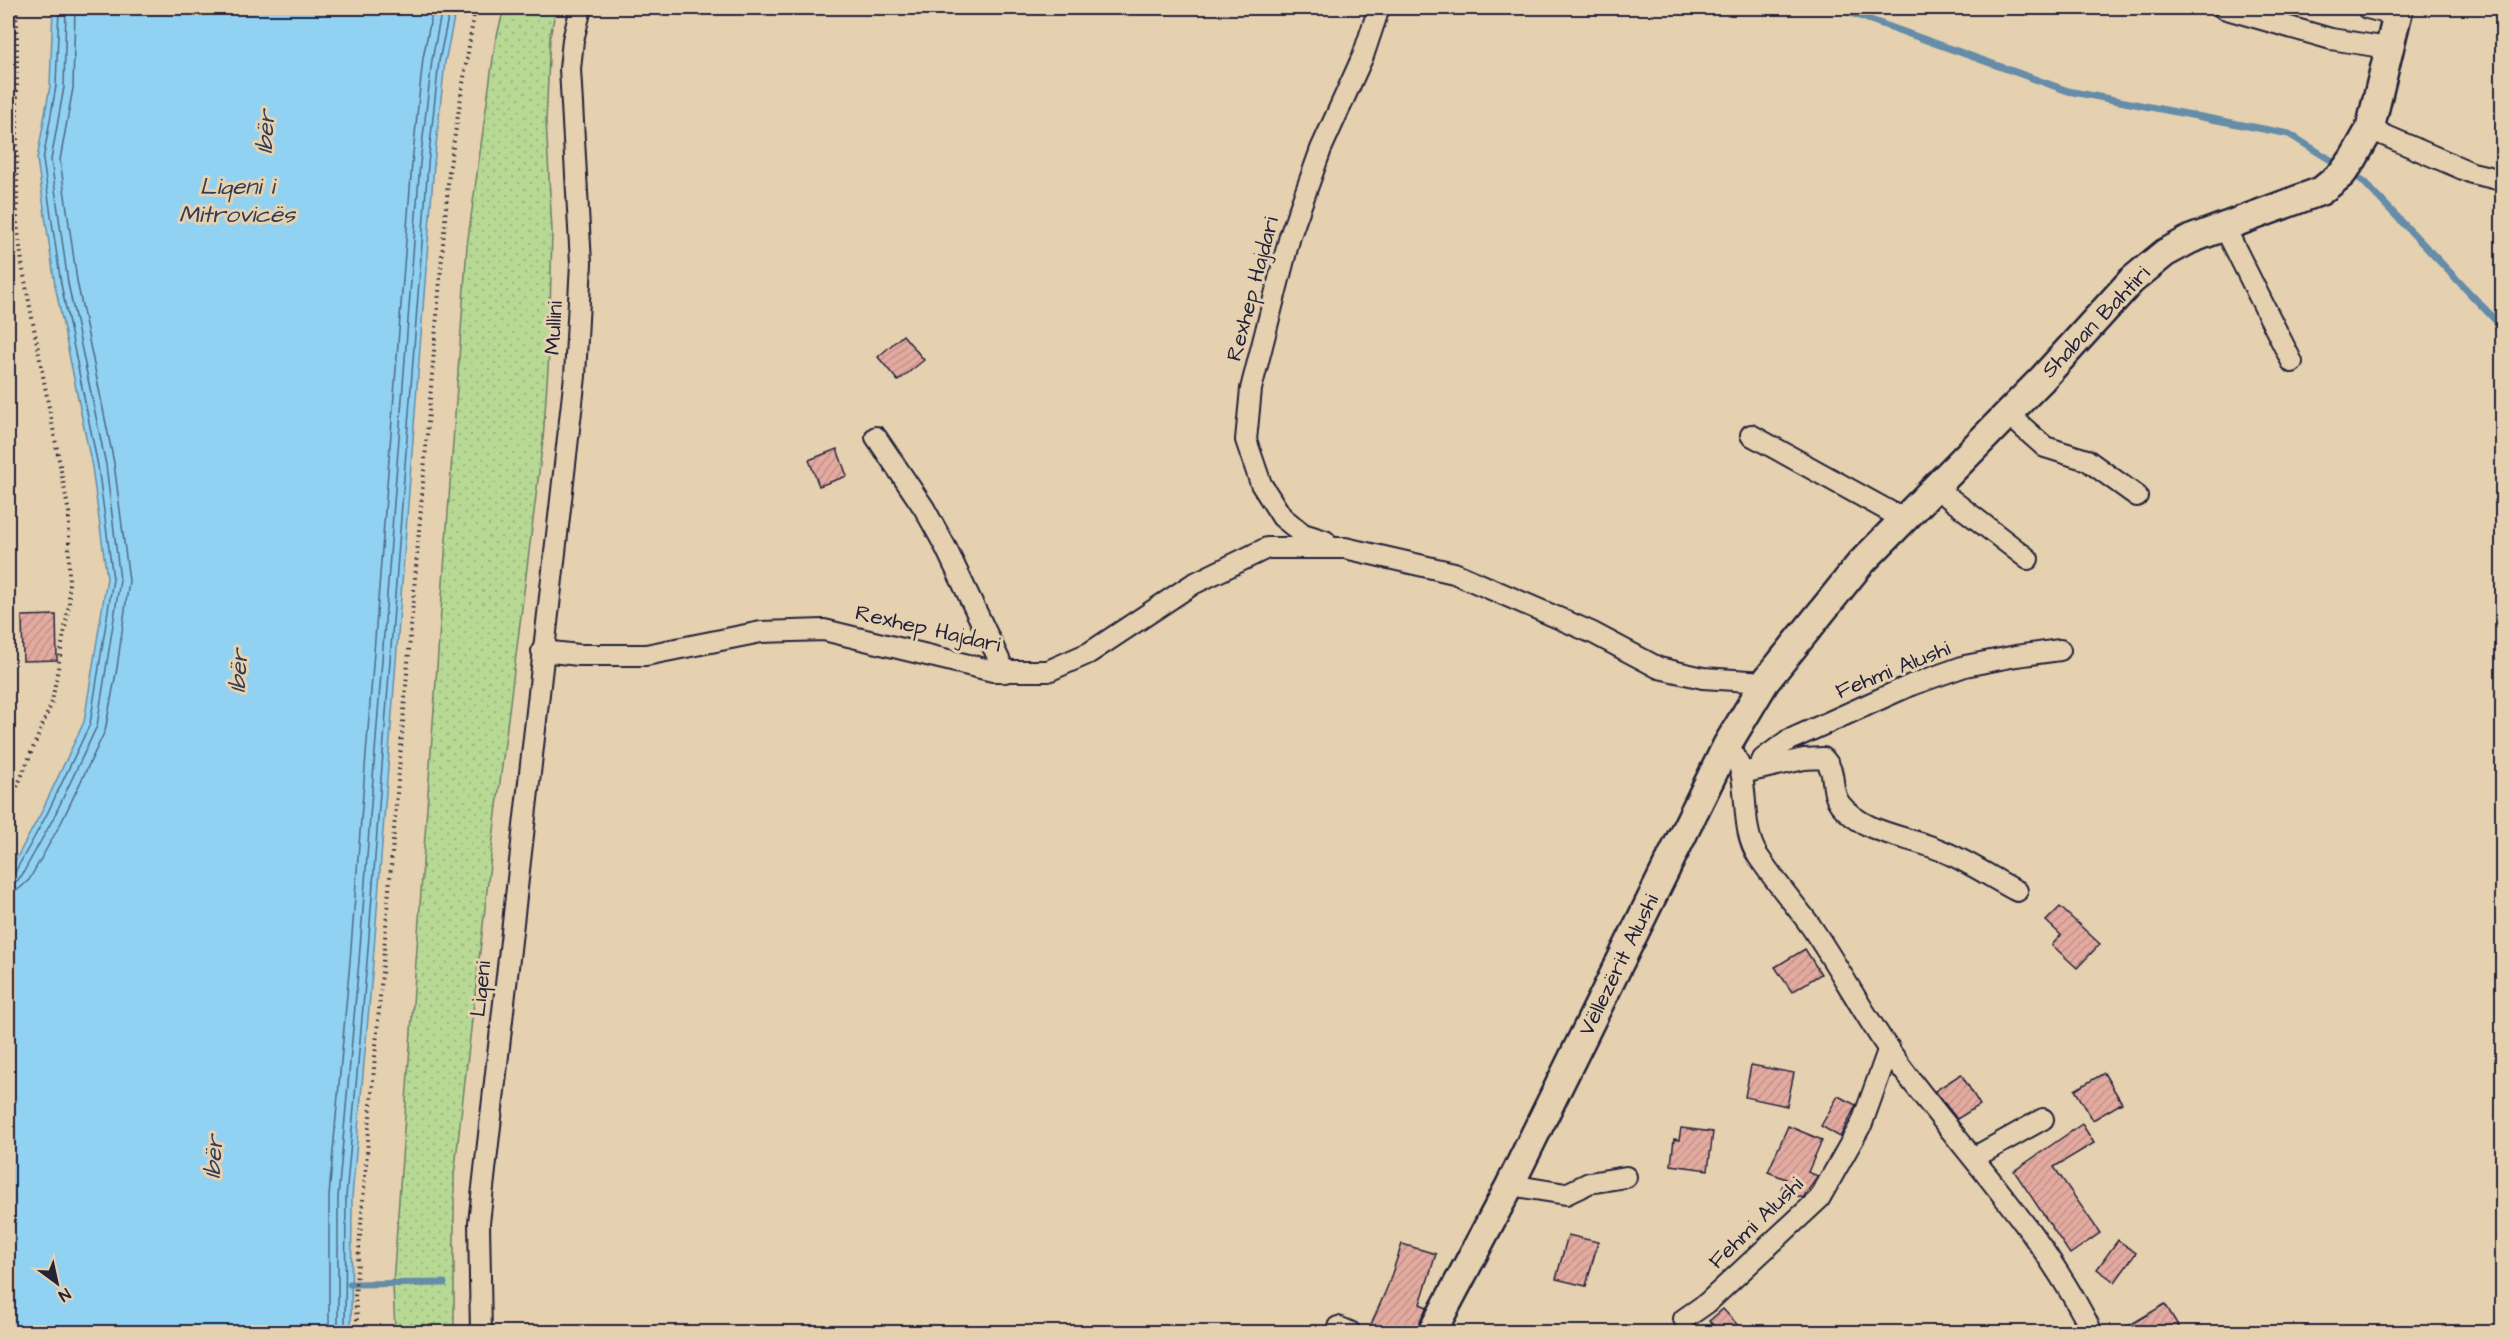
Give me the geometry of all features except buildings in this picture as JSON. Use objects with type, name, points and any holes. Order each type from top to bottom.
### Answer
[{"type":"main road","name":"Shaban Bahtiri","points":[[1728,745],[1765,682],[1860,564],[2008,414],[2131,280],[2165,253],[2224,226],[2321,191],[2348,167],[2370,129],[2398,12]]},
{"type":"main road","name":"Vëllezërit Alushi","points":[[1432,1332],[1510,1185],[1728,745]]},
{"type":"street","name":"Mullini","points":[[542,651],[576,364],[581,262],[570,69],[573,40],[581,8]]},
{"type":"street","name":"Rexhep Hajdari","points":[[1379,8],[1363,56],[1321,149],[1290,236],[1251,389],[1246,440],[1261,484],[1281,517],[1303,534],[1345,548],[1454,573],[1593,633],[1659,668],[1703,678],[1765,682]]},
{"type":"street","points":[[2223,8],[2331,39],[2388,48]]},
{"type":"street","name":"Shaban Bahtiri","points":[[2367,8],[2398,12]]},
{"type":"street","points":[[2370,129],[2472,173],[2502,180]]},
{"type":"street","points":[[2224,226],[2292,362]]},
{"type":"street","points":[[2008,414],[2045,447],[2093,463],[2137,496]]},
{"type":"street","points":[[1751,435],[1905,520]]},
{"type":"street","points":[[876,437],[924,508],[948,552],[1005,672]]},
{"type":"street","points":[[1935,487],[2028,559]]},
{"type":"street","name":"Rexhep Hajdari","points":[[542,651],[579,655],[646,655],[761,632],[824,630],[952,663],[1005,672],[1048,671],[1089,653],[1192,585],[1267,548],[1345,548]]},
{"type":"street","name":"Liqeni","points":[[481,1332],[479,1223],[542,651]]},
{"type":"street","name":"Fehmi Alushi","points":[[1751,771],[1787,741],[1911,685],[1996,659],[2060,651]]},
{"type":"street","points":[[1728,745],[1751,771],[1748,832],[1757,854],[1810,926],[1889,1048],[1975,1157],[2059,1274],[2092,1332]]},
{"type":"street","points":[[1751,771],[1804,759],[1823,758],[1832,766],[1839,803],[1853,816],[1889,835],[1940,850],[2017,891]]},
{"type":"street","name":"Fehmi Alushi","points":[[1684,1319],[1707,1304],[1819,1199],[1862,1123],[1889,1048]]},
{"type":"street","points":[[1975,1157],[2043,1119]]},
{"type":"street","points":[[1510,1185],[1566,1194],[1589,1183],[1626,1177]]},
{"type":"path","points":[[8,809],[52,702],[69,605],[69,513],[23,270],[17,224],[16,8]]},
{"type":"path","points":[[358,1332],[355,1301],[449,172],[475,8]]},
{"type":"path","points":[[8,31],[17,32]]},
{"type":"green space","points":[[504,8],[556,8],[550,37],[546,121],[552,231],[549,354],[543,440],[494,830],[454,1176],[454,1332],[395,1332],[393,1284],[467,246],[495,44]]},
{"type":"water","name":"Liqeni i Mitrovicës","points":[[53,8],[456,8],[445,62],[434,164],[373,962],[352,1197],[351,1332],[8,1332],[8,874],[41,813],[84,722],[107,578],[92,467],[55,285],[37,159],[50,86]]},
{"type":"waterway","points":[[1837,8],[2068,91],[2289,134],[2342,167]]},
{"type":"waterway","points":[[2351,173],[2362,180],[2502,327]]},
{"type":"waterway","points":[[350,1284],[444,1283]]},
{"type":"water label","name":"Ibër","points":[[266,132]]},
{"type":"water label","name":"Ibër","points":[[239,671]]},
{"type":"water label","name":"Ibër","points":[[214,1157]]}]
